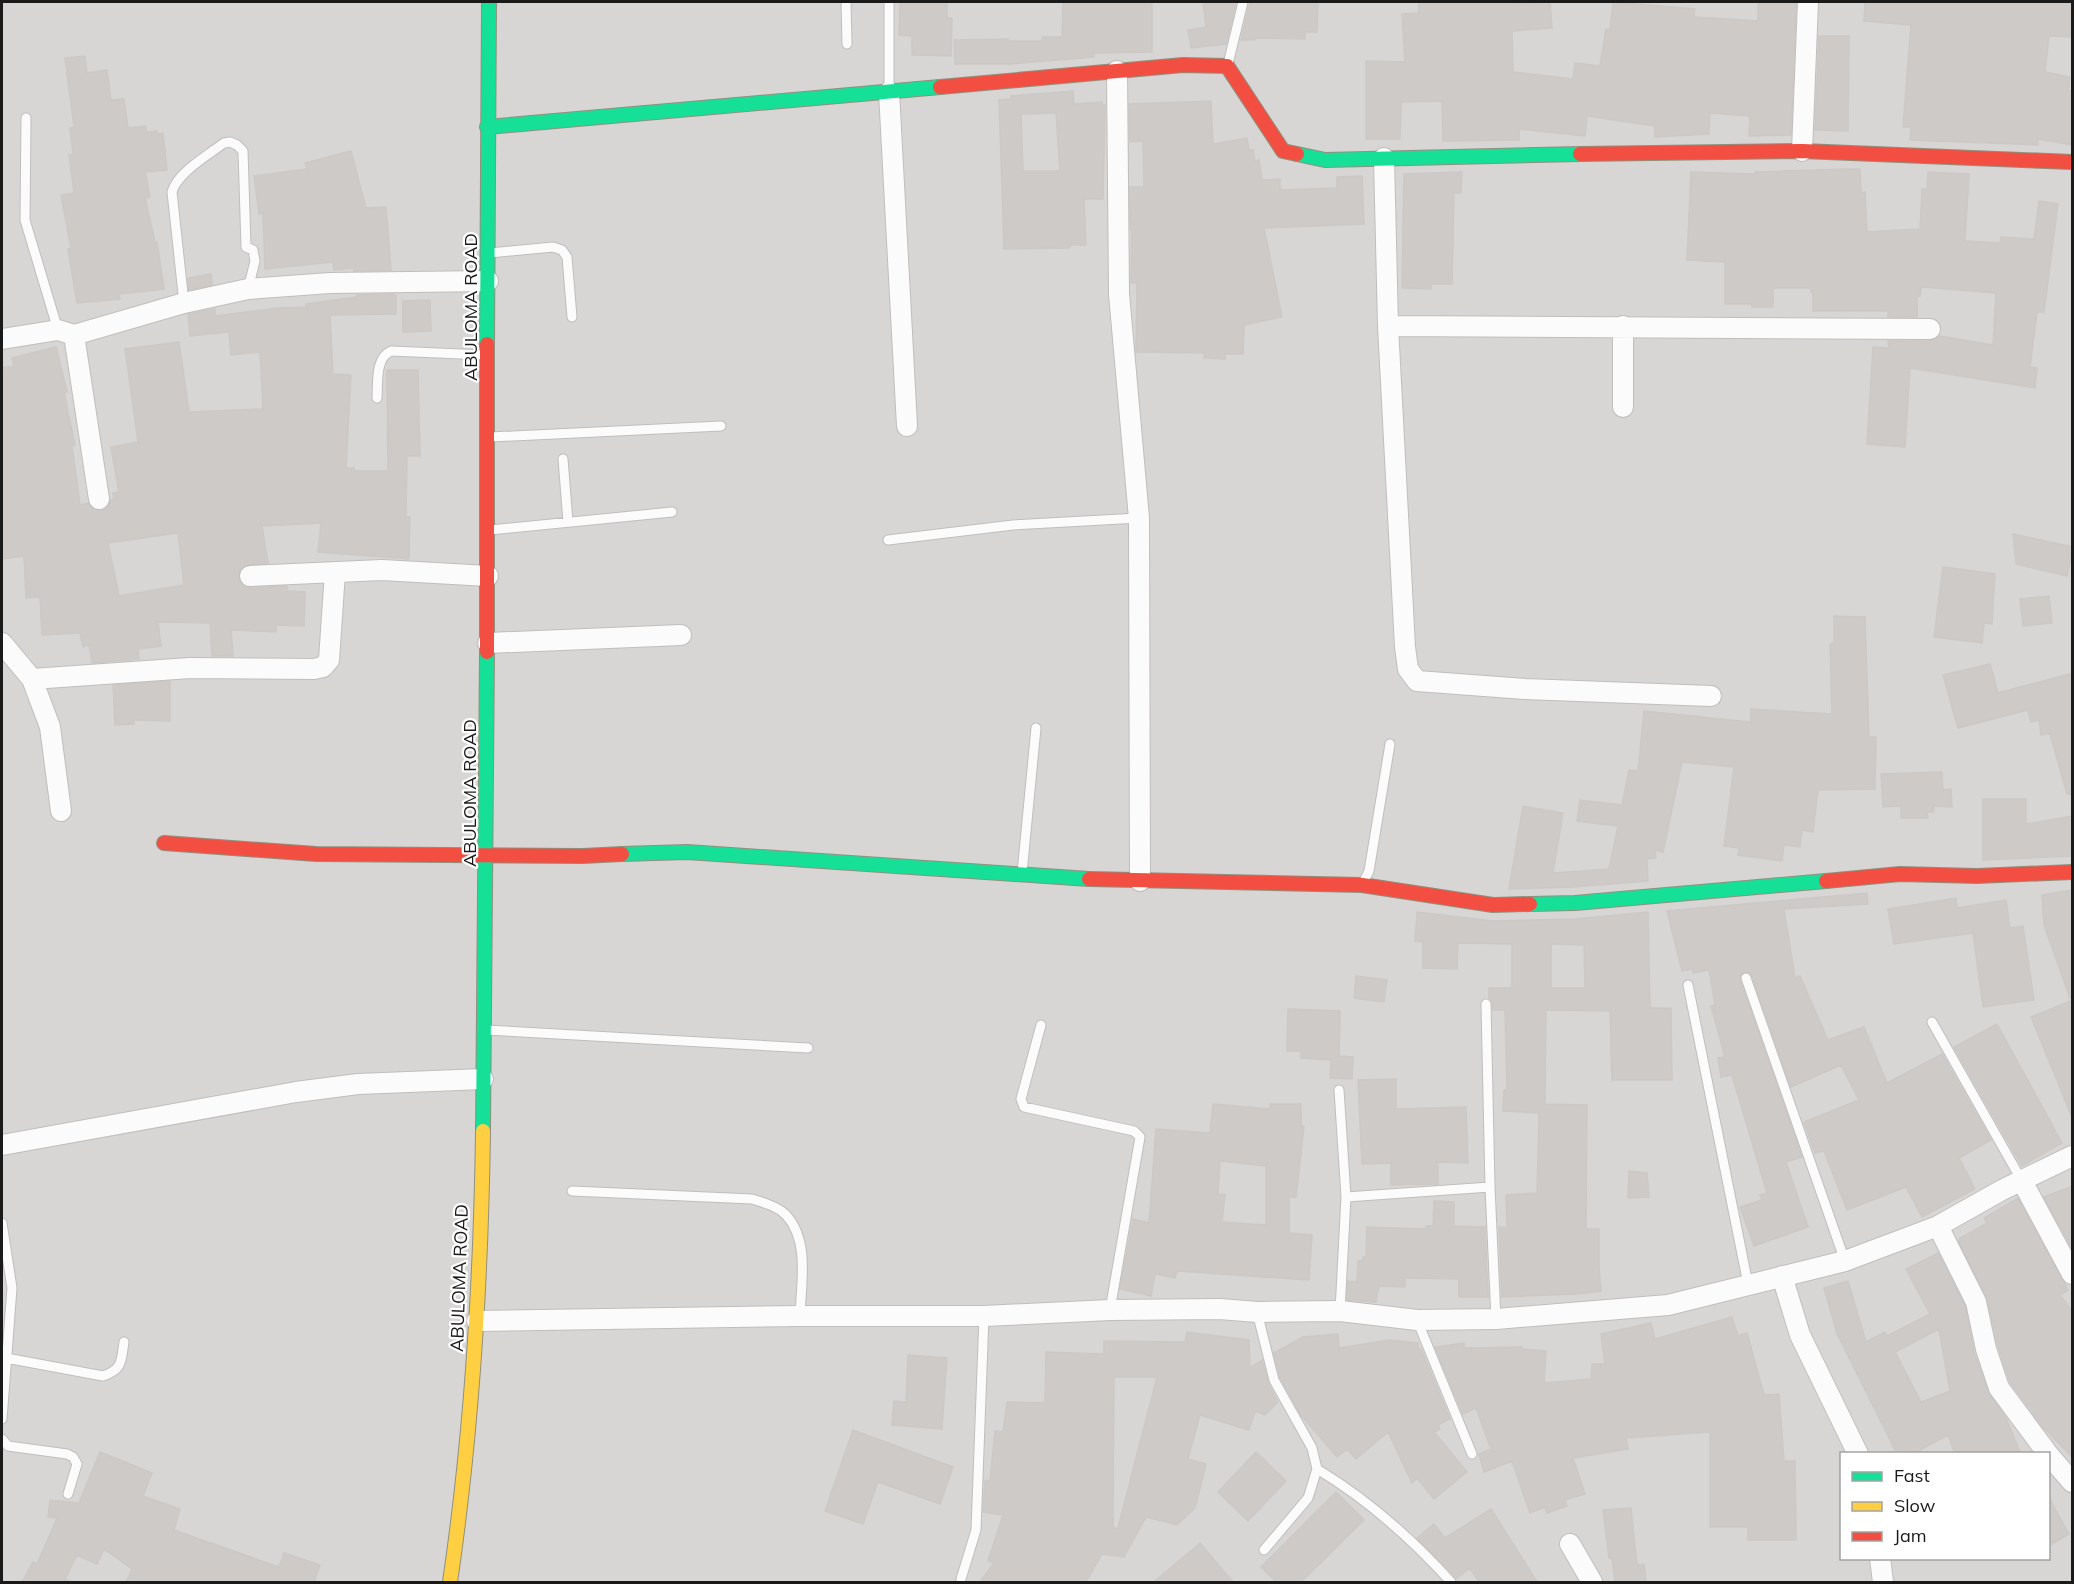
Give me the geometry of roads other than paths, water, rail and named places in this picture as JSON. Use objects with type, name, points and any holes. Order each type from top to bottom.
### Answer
[{"type":"street","name":"ABULOMA ROAD","points":[[450,1582],[470,1439],[477,1322],[483,1079],[487,856],[489,2]]},
{"type":"street","points":[[1802,152],[1808,2]]},
{"type":"street","points":[[487,127],[1183,65],[1227,66],[1244,88],[1282,151],[1325,160],[1802,152],[2073,162]]},
{"type":"street","points":[[1117,71],[1119,294],[1140,518],[1140,881]]},
{"type":"street","points":[[889,92],[907,426]]},
{"type":"street","points":[[1384,158],[1388,326],[1408,669],[1417,681],[1525,689],[1711,696]]},
{"type":"street","points":[[2,339],[66,332],[248,289],[330,283],[488,281]]},
{"type":"street","points":[[1388,326],[1930,329]]},
{"type":"street","points":[[1623,326],[1623,407]]},
{"type":"street","points":[[66,332],[99,499]]},
{"type":"street","points":[[250,576],[382,570],[488,576]]},
{"type":"street","points":[[32,679],[190,668],[314,669],[323,667],[329,660],[335,572]]},
{"type":"street","points":[[488,643],[681,635]]},
{"type":"street","points":[[2,643],[32,679],[50,727],[61,811]]},
{"type":"street","points":[[164,843],[316,854],[583,856],[687,852],[1022,876],[1140,881],[1362,885],[1493,905],[1575,903],[1900,874],[1977,876],[2073,872]]},
{"type":"street","points":[[2,1145],[296,1092],[358,1084],[483,1079]]},
{"type":"street","points":[[477,1322],[800,1316],[984,1316],[1110,1310],[1220,1309],[1340,1311],[1417,1320],[1496,1319],[1668,1305],[1845,1261],[1938,1226],[2022,1180],[2073,1156]]},
{"type":"street","points":[[2022,1180],[2073,1274]]},
{"type":"street","points":[[1938,1226],[1976,1302],[1986,1349],[1999,1388],[2047,1452]]},
{"type":"street","points":[[1782,1276],[1800,1335],[1857,1452]]},
{"type":"street","points":[[2050,1456],[2073,1482]]},
{"type":"street","points":[[1570,1544],[1593,1582]]},
{"type":"street","points":[[1880,1560],[1883,1582]]},
{"type":"lane","points":[[846,2],[847,44]]},
{"type":"lane","points":[[889,2],[889,92]]},
{"type":"lane","points":[[1227,66],[1243,2]]},
{"type":"lane","points":[[26,118],[26,220],[66,332]]},
{"type":"lane","points":[[184,303],[172,192],[180,177],[224,143],[230,142],[243,151],[246,246],[253,249],[255,261],[248,289]]},
{"type":"lane","points":[[488,254],[553,247],[562,250],[567,257],[572,317]]},
{"type":"lane","points":[[377,398],[380,360],[391,351],[488,355]]},
{"type":"lane","points":[[488,437],[722,426]]},
{"type":"lane","points":[[563,459],[568,522]]},
{"type":"lane","points":[[488,530],[672,512]]},
{"type":"lane","points":[[888,540],[1013,525],[1140,518]]},
{"type":"lane","points":[[1022,876],[1036,728]]},
{"type":"lane","points":[[1362,885],[1369,871],[1390,744]]},
{"type":"lane","points":[[1746,978],[1845,1261]]},
{"type":"lane","points":[[1688,985],[1748,1284]]},
{"type":"lane","points":[[1486,1004],[1490,1187],[1496,1319]]},
{"type":"lane","points":[[1932,1022],[2022,1180]]},
{"type":"lane","points":[[1041,1025],[1021,1099],[1024,1107],[1134,1131],[1140,1137],[1110,1310]]},
{"type":"lane","points":[[484,1030],[808,1048]]},
{"type":"lane","points":[[1339,1090],[1346,1197],[1340,1311]]},
{"type":"lane","points":[[1346,1197],[1490,1187]]},
{"type":"lane","points":[[572,1191],[752,1198],[771,1205],[786,1216],[799,1238],[802,1255],[800,1316]]},
{"type":"lane","points":[[2,1222],[12,1288],[2,1419]]},
{"type":"lane","points":[[1257,1311],[1274,1380],[1312,1448],[1317,1469],[1308,1498],[1264,1550]]},
{"type":"lane","points":[[961,1579],[976,1530],[984,1316]]},
{"type":"lane","points":[[1417,1320],[1472,1454]]},
{"type":"lane","points":[[6,1358],[103,1376],[114,1372],[121,1365],[124,1342]]},
{"type":"lane","points":[[2,1439],[8,1446],[67,1454],[73,1457],[77,1464],[68,1494]]},
{"type":"lane","points":[[1317,1469],[1371,1506],[1424,1553],[1451,1582]]}]
